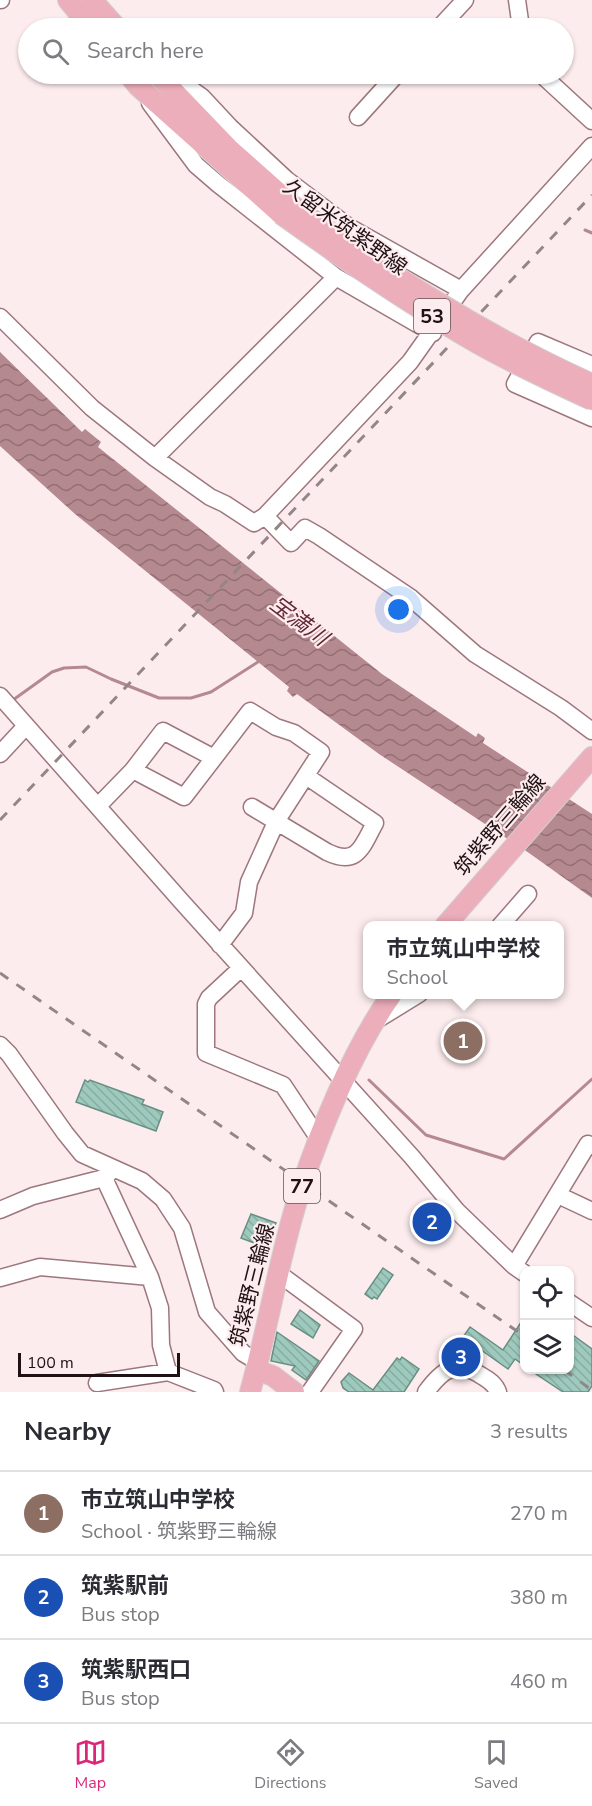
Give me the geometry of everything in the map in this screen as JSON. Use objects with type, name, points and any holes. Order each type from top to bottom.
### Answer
[{"type":"main road","points":[[68,0],[83,18]]},
{"type":"main road","points":[[92,0],[108,18]]},
{"type":"main road","name":"久留米筑紫野線","points":[[138,84],[286,210],[387,288],[477,344],[592,400]]},
{"type":"main road","name":"久留米筑紫野線","points":[[167,84],[286,210],[347,244],[486,332],[592,384]]},
{"type":"main road","name":"筑紫野三輪線","points":[[449,921],[592,757]]},
{"type":"main road","name":"筑紫野三輪線","points":[[250,1392],[301,1187],[344,1082],[389,999]]},
{"type":"main road","points":[[257,1366],[294,1392]]},
{"type":"street","points":[[448,18],[465,0]]},
{"type":"street","points":[[517,0],[520,18]]},
{"type":"street","points":[[136,84],[196,165],[336,277],[433,333]]},
{"type":"street","points":[[184,84],[202,97],[230,127],[287,180],[349,227],[461,290]]},
{"type":"street","points":[[358,117],[389,84]]},
{"type":"street","points":[[552,84],[592,121]]},
{"type":"street","points":[[0,316],[92,408],[155,458],[210,497],[254,523],[265,516],[410,362],[433,333],[461,290],[592,146]]},
{"type":"street","points":[[155,458],[336,277]]},
{"type":"street","points":[[592,365],[538,342],[515,384],[592,418]]},
{"type":"street","points":[[265,516],[291,543],[305,528],[319,536],[411,598],[475,654],[561,708],[592,731]]},
{"type":"street","points":[[0,696],[220,945],[412,1156],[457,1211],[519,1269],[588,1144],[592,1146]]},
{"type":"street","points":[[133,770],[184,797],[250,711],[276,727],[294,733],[321,752],[277,820],[249,882],[244,913],[220,945]]},
{"type":"street","points":[[0,754],[26,726]]},
{"type":"street","points":[[98,806],[133,770],[163,731],[214,758]]},
{"type":"street","points":[[252,807],[338,857],[351,857],[358,852],[375,823],[306,776]]},
{"type":"street","points":[[504,921],[528,894]]},
{"type":"street","points":[[238,971],[209,998],[206,1004],[206,1053],[283,1085],[319,1139]]},
{"type":"street","points":[[375,1021],[411,999]]},
{"type":"street","points":[[0,1044],[82,1154],[108,1173],[142,1181],[163,1199],[182,1228],[207,1312],[257,1366]]},
{"type":"street","points":[[0,1210],[33,1196],[108,1173]]},
{"type":"street","points":[[108,1173],[150,1277],[159,1308],[161,1345],[168,1372]]},
{"type":"street","points":[[558,1195],[592,1211]]},
{"type":"street","points":[[0,1278],[40,1267],[150,1277]]},
{"type":"street","points":[[279,1273],[354,1329],[310,1392]]},
{"type":"street","points":[[574,1306],[592,1318]]},
{"type":"street","points":[[426,1392],[437,1377],[452,1368],[479,1374],[495,1385],[498,1392]]},
{"type":"street","points":[[97,1383],[168,1372],[201,1384],[215,1392]]},
{"type":"water","name":"宝満川","points":[[0,352],[82,432],[85,429],[101,442],[98,447],[382,674],[476,737],[478,733],[485,738],[483,743],[592,814],[592,898],[529,853],[379,754],[297,694],[293,697],[287,691],[289,687],[75,514],[0,446]]},
{"type":"building","points":[[85,1080],[144,1100],[142,1104],[163,1112],[156,1131],[76,1102]]},
{"type":"building","points":[[251,1214],[276,1223],[265,1247],[241,1238]]},
{"type":"building","points":[[383,1268],[393,1275],[377,1299],[374,1297],[372,1299],[365,1294]]},
{"type":"building","points":[[300,1310],[320,1325],[313,1338],[291,1324]]},
{"type":"building","points":[[520,1324],[520,1362],[515,1359],[508,1369],[463,1337],[470,1327],[503,1350]]},
{"type":"building","points":[[277,1332],[319,1361],[306,1380],[292,1370],[295,1366],[271,1361]]},
{"type":"building","points":[[574,1336],[592,1349],[592,1386],[588,1392],[563,1392],[536,1374],[574,1374]]},
{"type":"building","points":[[402,1357],[419,1369],[404,1392],[349,1392],[343,1388],[341,1382],[349,1373],[373,1390],[397,1358],[400,1360]]},
{"type":"waterway","points":[[585,230],[592,233]]},
{"type":"waterway","points":[[13,700],[52,672],[64,668],[86,667],[159,698],[191,698],[211,692],[261,660]]},
{"type":"waterway","points":[[369,1080],[426,1135],[504,1159],[592,1079]]},
{"type":"railway","points":[[0,820],[592,195]]},
{"type":"railway","points":[[0,973],[520,1333]]},
{"type":"railway","points":[[570,1374],[592,1390]]},
{"type":"place","name":"市立筑山中学校","points":[[463,1041]]},
{"type":"place","name":"筑紫駅前","points":[[432,1222]]},
{"type":"place","name":"筑紫駅西口","points":[[461,1357]]}]
